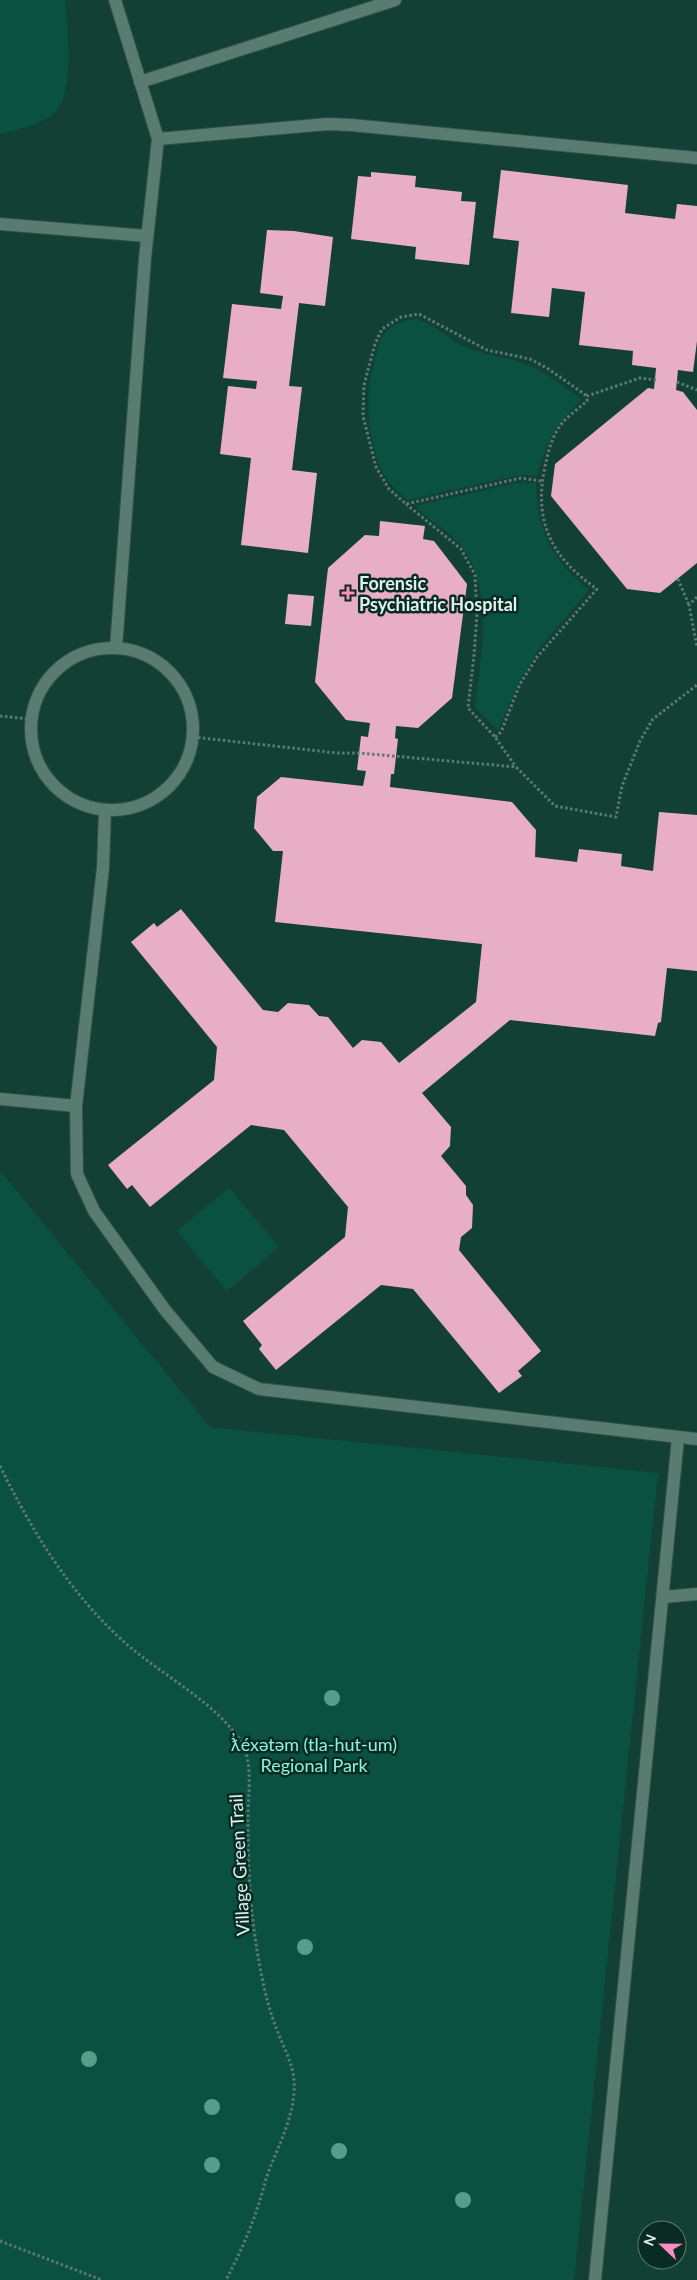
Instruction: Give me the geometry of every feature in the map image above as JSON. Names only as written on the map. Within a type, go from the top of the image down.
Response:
[{"type":"lane","points":[[115,0],[158,140],[147,236],[116,648]]},
{"type":"lane","points":[[140,82],[395,0]]},
{"type":"lane","points":[[158,140],[328,124],[697,158]]},
{"type":"lane","points":[[0,224],[147,236]]},
{"type":"lane","points":[[106,647],[116,648],[127,648],[154,659],[175,677],[189,702],[193,738],[185,765],[169,788],[146,803],[119,810],[105,810],[70,800],[41,770],[35,758],[30,729],[33,708],[45,682],[55,670],[78,654],[106,647]]},
{"type":"lane","points":[[105,810],[103,868],[76,1106],[77,1174],[94,1211],[165,1310],[214,1367],[259,1389],[697,1439]]},
{"type":"lane","points":[[0,1099],[76,1106]]},
{"type":"lane","points":[[595,2280],[678,1438]]},
{"type":"lane","points":[[663,1597],[697,1594]]},
{"type":"path","points":[[587,396],[547,368],[530,359],[487,350],[419,314],[401,317],[382,330],[375,344],[364,385],[363,416],[376,467],[389,489],[461,549],[475,575],[477,614],[468,708],[495,737],[516,767],[555,806],[616,817],[622,786],[640,741],[653,719],[697,685]]},
{"type":"path","points":[[587,396],[640,378],[656,380]]},
{"type":"path","points":[[677,382],[697,390]]},
{"type":"path","points":[[495,737],[501,732],[520,684],[537,657],[597,589],[577,575],[553,547],[540,507],[542,481],[549,448],[563,422],[587,401],[587,396]]},
{"type":"path","points":[[406,504],[520,478],[542,481]]},
{"type":"path","points":[[678,579],[689,604],[697,647]]},
{"type":"path","points":[[689,604],[697,597]]},
{"type":"path","points":[[0,716],[31,719]]},
{"type":"path","points":[[193,738],[337,754],[359,753],[516,767]]},
{"type":"path","name":"Village Green Trail","points":[[0,1466],[19,1504],[48,1552],[82,1599],[124,1642],[179,1683],[224,1722],[245,1748],[249,1785],[248,1823],[253,1920],[266,1991],[276,2030],[292,2067],[294,2091],[290,2118],[266,2179],[259,2204],[226,2280]]},
{"type":"path","points":[[0,2240],[102,2280]]},
{"type":"shaded area","name":"Forensic Psychiatric Hospital","points":[[0,0],[697,0],[697,2280],[573,2280],[200,1435],[0,1187]]},
{"type":"green space","points":[[0,0],[65,0],[68,62],[64,94],[59,107],[51,116],[33,125],[0,134]]},
{"type":"green space","points":[[418,319],[465,347],[518,361],[533,367],[581,399],[554,431],[541,461],[537,476],[520,475],[407,500],[384,474],[379,464],[369,423],[372,369],[380,341],[384,334],[391,327],[400,323]]},
{"type":"green space","points":[[517,483],[536,483],[539,515],[549,543],[556,556],[566,568],[589,590],[541,646],[520,680],[498,730],[475,708],[483,621],[482,599],[478,578],[470,559],[457,541],[415,506]]},
{"type":"green space","name":"ƛ̓éxətəm (tla-hut-um) Regional Park","points":[[0,1172],[210,1427],[658,1473],[574,2280],[0,2280]]},
{"type":"green space","points":[[229,1188],[279,1247],[227,1291],[177,1231]]},
{"type":"building","points":[[501,170],[628,185],[625,213],[675,219],[677,204],[697,206],[697,341],[693,372],[678,370],[676,390],[683,392],[697,410],[697,563],[660,593],[627,589],[551,496],[555,464],[648,388],[654,389],[656,368],[632,365],[633,351],[579,345],[585,292],[552,288],[549,317],[511,313],[519,241],[493,238]]},
{"type":"building","points":[[371,172],[416,176],[415,187],[462,192],[461,201],[476,202],[469,265],[415,259],[416,247],[351,239],[358,176],[371,177]]},
{"type":"building","points":[[267,230],[294,231],[333,237],[325,306],[299,303],[289,386],[302,387],[292,470],[317,473],[308,553],[241,545],[251,458],[220,454],[228,386],[256,389],[257,381],[223,378],[232,304],[281,309],[283,296],[260,293]]},
{"type":"building","points":[[380,521],[425,526],[423,539],[434,541],[467,584],[452,698],[418,728],[396,726],[395,738],[398,739],[394,774],[391,774],[390,787],[512,802],[536,830],[535,857],[577,862],[579,849],[622,854],[621,866],[653,871],[659,812],[697,815],[697,971],[667,968],[661,1022],[658,1023],[655,1036],[510,1020],[422,1093],[451,1127],[450,1146],[441,1156],[466,1186],[466,1195],[473,1205],[472,1228],[461,1237],[459,1250],[541,1351],[518,1371],[522,1376],[499,1393],[413,1289],[381,1285],[276,1370],[259,1349],[262,1345],[243,1321],[345,1237],[348,1207],[284,1130],[251,1125],[150,1207],[132,1185],[127,1189],[108,1165],[214,1080],[217,1047],[131,942],[154,923],[157,927],[181,909],[263,1010],[278,1012],[288,1003],[309,1005],[319,1016],[328,1017],[353,1048],[362,1040],[381,1042],[399,1063],[476,1002],[482,944],[275,922],[283,851],[273,851],[254,828],[257,797],[281,777],[363,786],[366,771],[357,770],[361,736],[368,737],[370,723],[346,720],[315,682],[328,568],[365,535],[379,536]]},
{"type":"building","points":[[288,594],[314,596],[311,626],[285,624]]},
{"type":"place","name":"Forensic Psychiatric Hospital","points":[[348,593]]}]
